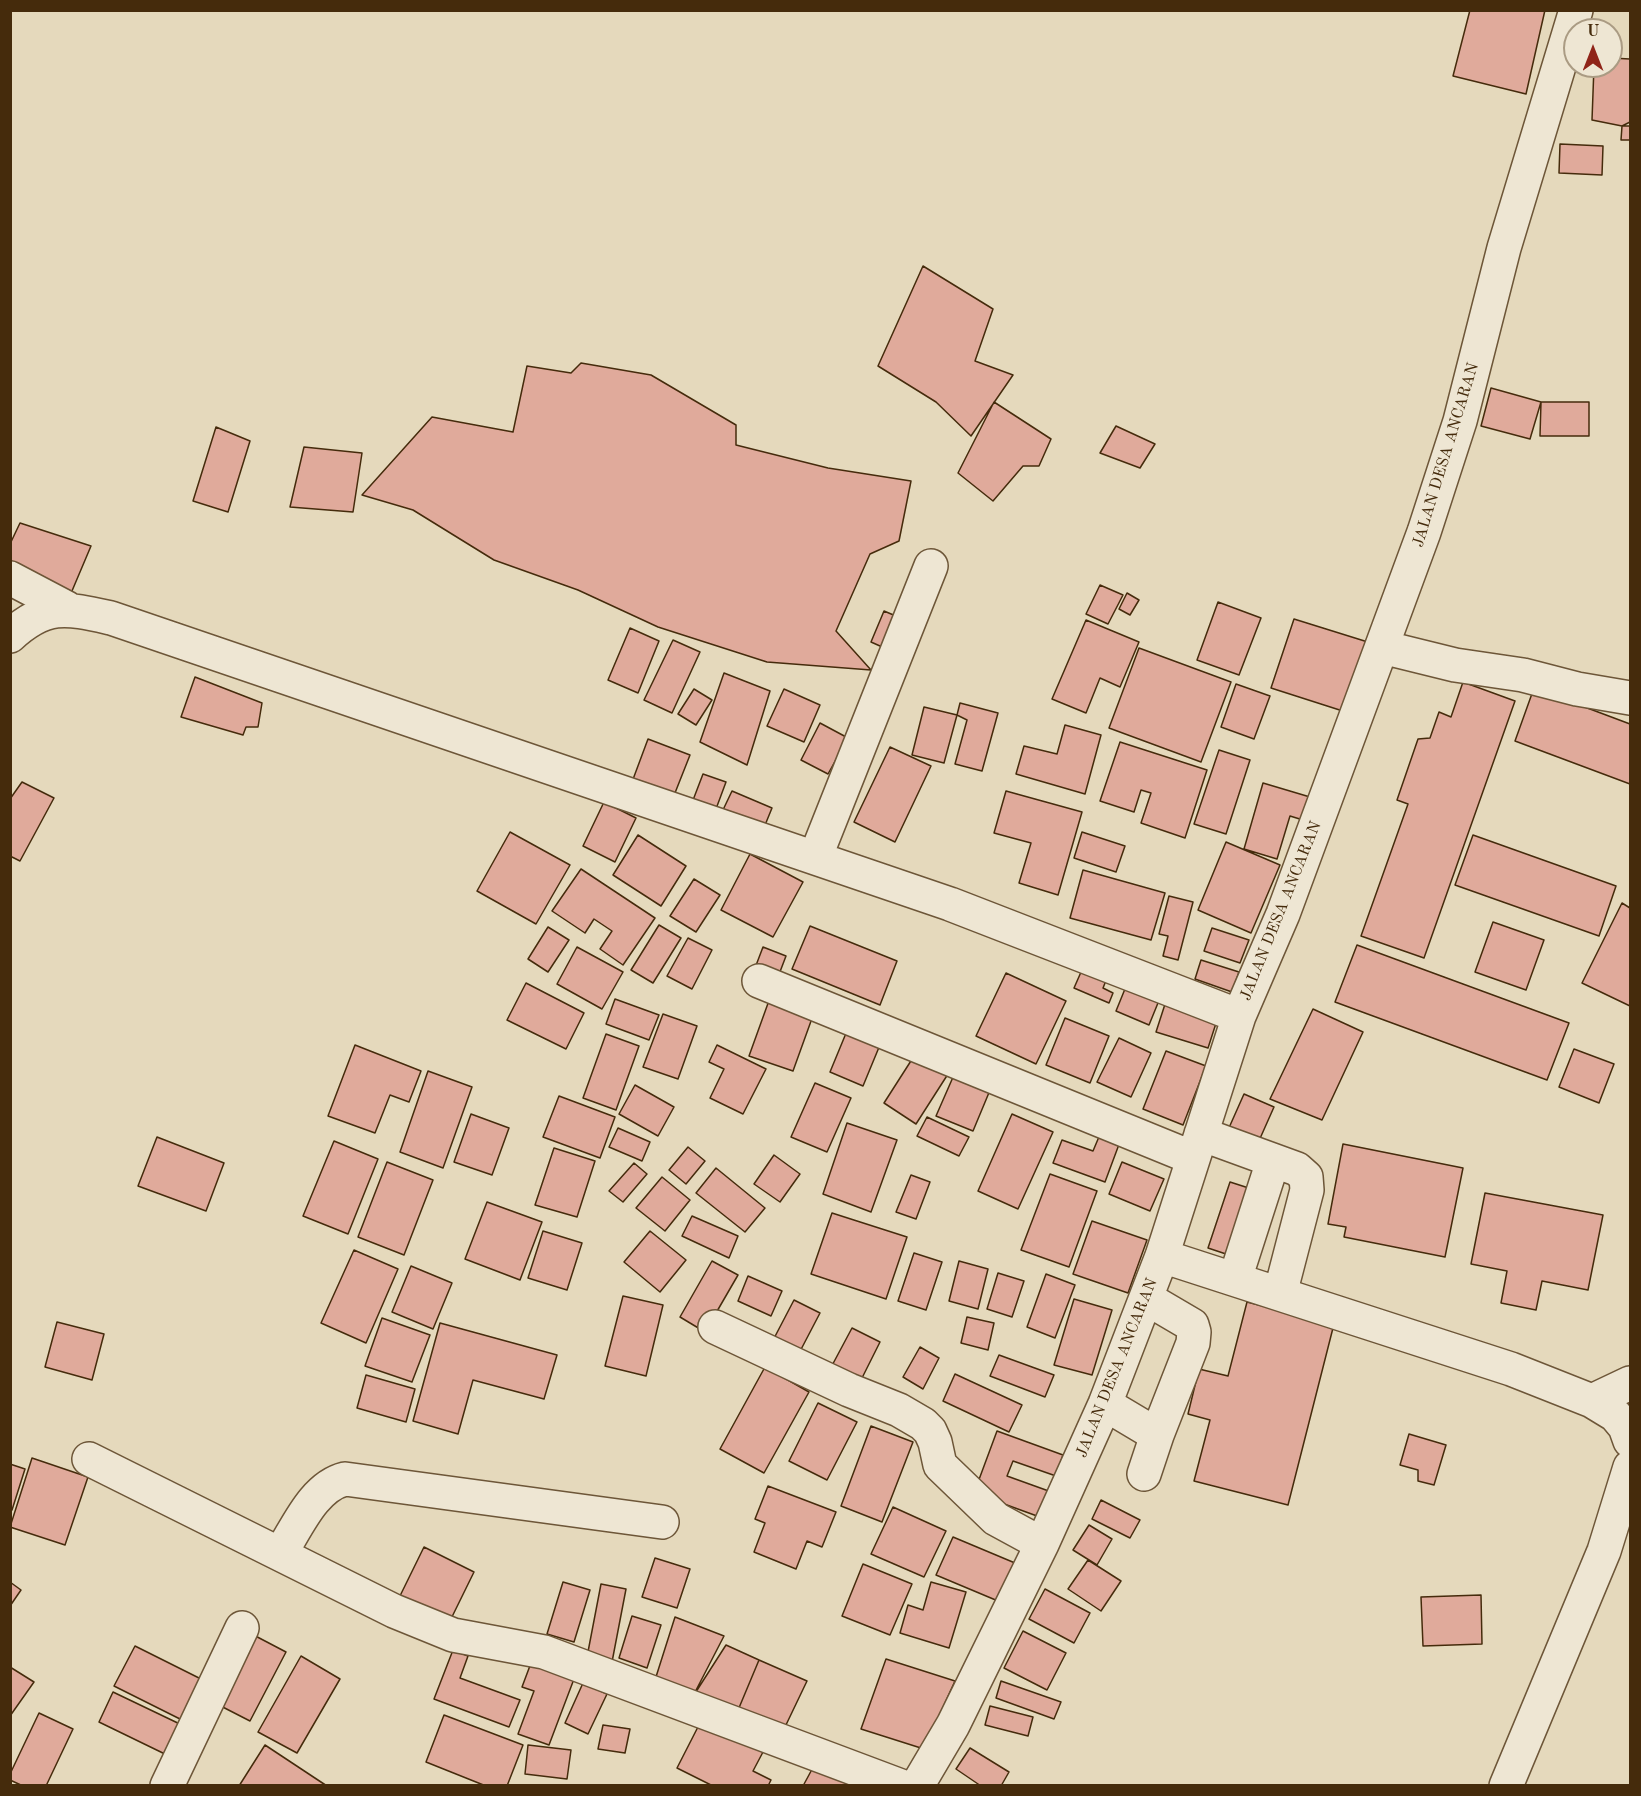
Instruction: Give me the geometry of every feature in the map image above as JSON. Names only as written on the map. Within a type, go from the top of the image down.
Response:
[{"type":"street","name":"JALAN DESA ANCARAN","points":[[917,1785],[952,1725],[1042,1544],[1105,1404],[1162,1256],[1239,1016],[1283,914],[1424,532],[1460,421],[1504,248],[1576,10]]},
{"type":"street","points":[[815,858],[931,566]]},
{"type":"street","points":[[10,578],[67,608],[122,622],[950,904],[1239,1016]]},
{"type":"street","points":[[10,636],[30,618],[67,608]]},
{"type":"street","points":[[1382,647],[1455,665],[1523,675],[1577,689],[1630,698]]},
{"type":"street","points":[[759,981],[1197,1146],[1273,1161],[1297,1169],[1306,1177],[1306,1190],[1280,1294]]},
{"type":"street","points":[[1235,1280],[1273,1161]]},
{"type":"street","points":[[1162,1256],[1511,1369],[1592,1401],[1615,1415],[1625,1427],[1630,1441]]},
{"type":"street","points":[[1144,1474],[1193,1343],[1194,1332],[1192,1325],[1146,1298]]},
{"type":"street","points":[[715,1327],[849,1390],[899,1410],[923,1424],[930,1431],[935,1442],[940,1465],[996,1519],[1042,1544]]},
{"type":"street","points":[[1592,1401],[1630,1383]]},
{"type":"street","points":[[1105,1404],[1157,1435]]},
{"type":"street","points":[[89,1460],[394,1611],[453,1635],[538,1650],[902,1785]]},
{"type":"street","points":[[1506,1785],[1604,1551],[1630,1467]]},
{"type":"street","points":[[279,1554],[321,1491],[331,1482],[345,1479],[662,1522]]},
{"type":"street","points":[[167,1785],[242,1628]]},
{"type":"building","points":[[1470,10],[1545,10],[1526,94],[1453,76]]},
{"type":"building","points":[[1623,59],[1630,59],[1630,122],[1622,126],[1592,120],[1594,78],[1623,78]]},
{"type":"building","points":[[1622,126],[1630,126],[1630,140],[1621,140]]},
{"type":"building","points":[[1560,144],[1603,146],[1602,175],[1559,173]]},
{"type":"building","points":[[923,266],[993,309],[975,361],[1013,375],[971,436],[936,402],[878,366]]},
{"type":"building","points":[[581,363],[651,375],[736,425],[736,445],[828,468],[911,481],[899,541],[870,554],[836,631],[871,670],[767,662],[658,627],[578,590],[494,560],[413,510],[362,495],[432,417],[513,432],[527,366],[571,373]]},
{"type":"building","points":[[1491,388],[1541,402],[1530,439],[1481,426]]},
{"type":"building","points":[[994,402],[1051,439],[1039,466],[1023,466],[993,501],[958,473]]},
{"type":"building","points":[[1541,402],[1589,402],[1589,436],[1540,436]]},
{"type":"building","points":[[1116,426],[1155,444],[1140,468],[1100,453]]},
{"type":"building","points":[[216,427],[250,441],[228,512],[193,501]]},
{"type":"building","points":[[304,447],[362,453],[353,512],[290,507]]},
{"type":"building","points":[[20,523],[91,546],[69,598],[10,567],[10,544]]},
{"type":"building","points":[[1100,585],[1123,595],[1108,624],[1086,614]]},
{"type":"building","points":[[1127,593],[1139,600],[1130,615],[1119,609]]},
{"type":"building","points":[[1218,602],[1261,618],[1239,675],[1197,660]]},
{"type":"building","points":[[884,611],[903,619],[889,650],[871,642]]},
{"type":"building","points":[[1294,619],[1371,643],[1349,713],[1271,688]]},
{"type":"building","points":[[1086,620],[1139,642],[1120,687],[1100,678],[1086,713],[1052,699]]},
{"type":"building","points":[[630,628],[659,641],[638,693],[608,680]]},
{"type":"building","points":[[673,640],[700,652],[672,713],[644,700]]},
{"type":"building","points":[[1139,648],[1231,682],[1201,762],[1109,728]]},
{"type":"building","points":[[724,673],[770,691],[747,765],[700,742]]},
{"type":"building","points":[[195,677],[262,703],[258,727],[246,727],[243,735],[181,717]]},
{"type":"building","points":[[1463,682],[1515,701],[1424,958],[1361,936],[1408,804],[1397,800],[1418,739],[1430,738],[1439,712],[1451,717]]},
{"type":"building","points":[[1236,684],[1270,696],[1254,739],[1221,727]]},
{"type":"building","points":[[1534,688],[1630,724],[1630,784],[1515,741]]},
{"type":"building","points":[[694,689],[712,700],[696,725],[678,714]]},
{"type":"building","points":[[784,689],[820,705],[804,742],[767,726]]},
{"type":"building","points":[[960,703],[998,713],[982,771],[955,764],[967,720],[957,715]]},
{"type":"building","points":[[924,707],[957,715],[944,763],[912,755]]},
{"type":"building","points":[[820,723],[848,738],[828,774],[801,760]]},
{"type":"building","points":[[1065,725],[1101,735],[1085,794],[1016,774],[1024,746],[1057,754]]},
{"type":"building","points":[[648,739],[690,755],[673,798],[632,782]]},
{"type":"building","points":[[1120,742],[1207,770],[1185,838],[1141,823],[1151,793],[1141,790],[1134,812],[1100,801]]},
{"type":"building","points":[[890,747],[931,766],[895,842],[854,822]]},
{"type":"building","points":[[1219,750],[1250,760],[1226,834],[1194,824]]},
{"type":"building","points":[[703,774],[726,782],[713,817],[690,808]]},
{"type":"building","points":[[22,782],[54,798],[20,861],[10,856],[10,799]]},
{"type":"building","points":[[1263,783],[1310,797],[1303,820],[1290,816],[1277,859],[1244,849]]},
{"type":"building","points":[[732,791],[772,808],[763,830],[722,812]]},
{"type":"building","points":[[1006,791],[1082,812],[1058,895],[1019,883],[1031,843],[994,833]]},
{"type":"building","points":[[604,802],[636,818],[615,862],[583,846]]},
{"type":"building","points":[[510,832],[570,865],[536,924],[477,891]]},
{"type":"building","points":[[1082,832],[1125,846],[1116,872],[1074,858]]},
{"type":"building","points":[[638,835],[686,866],[661,906],[613,875]]},
{"type":"building","points":[[1473,835],[1616,886],[1599,936],[1455,885]]},
{"type":"building","points":[[1226,842],[1280,865],[1251,933],[1198,910]]},
{"type":"building","points":[[750,854],[803,882],[773,937],[721,910]]},
{"type":"building","points":[[581,869],[655,918],[623,965],[600,949],[612,931],[594,919],[585,933],[552,911]]},
{"type":"building","points":[[1083,870],[1165,893],[1151,940],[1070,918]]},
{"type":"building","points":[[694,879],[720,895],[696,932],[670,916]]},
{"type":"building","points":[[1169,896],[1193,902],[1178,960],[1163,956],[1168,936],[1159,934]]},
{"type":"building","points":[[1622,903],[1630,908],[1630,1006],[1582,983]]},
{"type":"building","points":[[1493,922],[1544,940],[1526,990],[1475,972]]},
{"type":"building","points":[[659,925],[681,938],[653,983],[631,970]]},
{"type":"building","points":[[810,926],[897,961],[880,1005],[792,969]]},
{"type":"building","points":[[548,927],[569,940],[548,972],[528,959]]},
{"type":"building","points":[[1212,928],[1249,940],[1240,963],[1204,951]]},
{"type":"building","points":[[688,938],[712,950],[692,989],[667,976]]},
{"type":"building","points":[[1357,945],[1569,1023],[1547,1080],[1335,1002]]},
{"type":"building","points":[[577,947],[623,972],[602,1009],[557,984]]},
{"type":"building","points":[[763,947],[786,956],[778,977],[755,968]]},
{"type":"building","points":[[1201,960],[1239,972],[1232,992],[1195,979]]},
{"type":"building","points":[[1085,963],[1109,973],[1103,988],[1113,993],[1109,1003],[1074,988]]},
{"type":"building","points":[[1006,973],[1066,1001],[1036,1064],[976,1036]]},
{"type":"building","points":[[526,983],[584,1013],[566,1049],[507,1020]]},
{"type":"building","points":[[1127,984],[1160,998],[1149,1025],[1116,1011]]},
{"type":"building","points":[[771,995],[815,1010],[793,1071],[749,1056]]},
{"type":"building","points":[[1167,998],[1219,1014],[1208,1048],[1156,1032]]},
{"type":"building","points":[[615,999],[659,1015],[649,1040],[606,1024]]},
{"type":"building","points":[[1313,1009],[1363,1032],[1322,1120],[1270,1099]]},
{"type":"building","points":[[663,1014],[697,1026],[678,1079],[643,1067]]},
{"type":"building","points":[[1065,1018],[1109,1036],[1090,1083],[1046,1065]]},
{"type":"building","points":[[849,1026],[882,1040],[863,1086],[830,1072]]},
{"type":"building","points":[[606,1034],[639,1046],[616,1110],[583,1098]]},
{"type":"building","points":[[1119,1038],[1151,1053],[1131,1097],[1097,1082]]},
{"type":"building","points":[[355,1045],[421,1071],[409,1102],[390,1095],[375,1133],[328,1116]]},
{"type":"building","points":[[717,1045],[766,1069],[743,1114],[710,1098],[724,1069],[709,1062]]},
{"type":"building","points":[[1574,1049],[1614,1064],[1599,1103],[1559,1087]]},
{"type":"building","points":[[1166,1051],[1206,1066],[1183,1125],[1143,1109]]},
{"type":"building","points":[[916,1053],[948,1074],[916,1124],[884,1103]]},
{"type":"building","points":[[957,1068],[993,1083],[973,1131],[936,1116]]},
{"type":"building","points":[[428,1071],[472,1087],[443,1168],[400,1152]]},
{"type":"building","points":[[815,1083],[851,1098],[827,1152],[791,1137]]},
{"type":"building","points":[[635,1085],[674,1107],[658,1136],[619,1114]]},
{"type":"building","points":[[1244,1094],[1274,1107],[1258,1143],[1228,1130]]},
{"type":"building","points":[[559,1096],[615,1117],[600,1158],[543,1137]]},
{"type":"building","points":[[471,1114],[509,1128],[492,1175],[454,1162]]},
{"type":"building","points":[[1012,1114],[1053,1132],[1018,1209],[978,1191]]},
{"type":"building","points":[[927,1117],[969,1137],[959,1156],[917,1136]]},
{"type":"building","points":[[847,1123],[897,1140],[871,1212],[823,1194]]},
{"type":"building","points":[[618,1128],[650,1142],[642,1161],[609,1147]]},
{"type":"building","points":[[1101,1132],[1121,1139],[1105,1182],[1053,1163],[1062,1140],[1093,1151]]},
{"type":"building","points":[[157,1137],[224,1163],[206,1211],[138,1186]]},
{"type":"building","points":[[334,1141],[378,1159],[348,1234],[303,1216]]},
{"type":"building","points":[[1343,1144],[1463,1168],[1445,1257],[1344,1237],[1346,1227],[1328,1224]]},
{"type":"building","points":[[688,1147],[705,1161],[686,1184],[669,1170]]},
{"type":"building","points":[[554,1148],[595,1161],[577,1217],[535,1205]]},
{"type":"building","points":[[774,1155],[800,1174],[780,1202],[754,1184]]},
{"type":"building","points":[[387,1162],[433,1180],[404,1255],[358,1237]]},
{"type":"building","points":[[1122,1162],[1164,1179],[1150,1211],[1109,1194]]},
{"type":"building","points":[[634,1163],[647,1174],[623,1202],[609,1191]]},
{"type":"building","points":[[716,1168],[765,1208],[745,1232],[696,1193]]},
{"type":"building","points":[[1050,1174],[1097,1191],[1069,1267],[1021,1250]]},
{"type":"building","points":[[911,1175],[930,1182],[916,1219],[896,1212]]},
{"type":"building","points":[[662,1177],[690,1200],[665,1231],[636,1208]]},
{"type":"building","points":[[1230,1182],[1258,1191],[1235,1257],[1208,1248]]},
{"type":"building","points":[[1485,1193],[1603,1215],[1588,1290],[1542,1281],[1536,1310],[1501,1303],[1507,1271],[1471,1264]]},
{"type":"building","points":[[487,1202],[542,1222],[520,1280],[465,1259]]},
{"type":"building","points":[[832,1213],[907,1237],[886,1299],[811,1274]]},
{"type":"building","points":[[692,1216],[738,1236],[729,1258],[682,1236]]},
{"type":"building","points":[[1092,1221],[1147,1240],[1128,1293],[1073,1274]]},
{"type":"building","points":[[543,1231],[582,1243],[567,1290],[528,1278]]},
{"type":"building","points":[[650,1231],[686,1260],[660,1292],[624,1262]]},
{"type":"building","points":[[354,1250],[398,1269],[366,1343],[321,1323]]},
{"type":"building","points":[[914,1253],[942,1262],[926,1310],[898,1301]]},
{"type":"building","points":[[712,1261],[738,1275],[705,1332],[680,1317]]},
{"type":"building","points":[[959,1261],[988,1269],[978,1309],[949,1301]]},
{"type":"building","points":[[411,1266],[452,1283],[433,1329],[392,1312]]},
{"type":"building","points":[[998,1273],[1024,1281],[1012,1317],[987,1309]]},
{"type":"building","points":[[1046,1274],[1075,1285],[1055,1338],[1027,1327]]},
{"type":"building","points":[[748,1276],[782,1291],[771,1316],[738,1301]]},
{"type":"building","points":[[623,1296],[663,1305],[646,1376],[605,1366]]},
{"type":"building","points":[[1074,1299],[1112,1310],[1092,1375],[1054,1365]]},
{"type":"building","points":[[794,1300],[820,1313],[796,1359],[770,1346]]},
{"type":"building","points":[[1247,1302],[1334,1324],[1288,1505],[1194,1481],[1210,1420],[1188,1414],[1199,1369],[1228,1376]]},
{"type":"building","points":[[967,1317],[994,1323],[988,1350],[961,1343]]},
{"type":"building","points":[[382,1318],[430,1335],[412,1382],[365,1366]]},
{"type":"building","points":[[57,1322],[104,1334],[92,1380],[45,1367]]},
{"type":"building","points":[[440,1323],[557,1355],[544,1399],[473,1380],[458,1434],[413,1421]]},
{"type":"building","points":[[852,1328],[880,1342],[857,1388],[828,1373]]},
{"type":"building","points":[[920,1347],[939,1358],[923,1389],[903,1377]]},
{"type":"building","points":[[999,1355],[1054,1375],[1045,1397],[990,1376]]},
{"type":"building","points":[[765,1367],[809,1392],[764,1473],[720,1449]]},
{"type":"building","points":[[955,1374],[1022,1405],[1009,1432],[943,1401]]},
{"type":"building","points":[[366,1375],[415,1389],[406,1422],[357,1408]]},
{"type":"building","points":[[818,1403],[857,1422],[827,1480],[789,1461]]},
{"type":"building","points":[[871,1426],[913,1442],[882,1522],[841,1506]]},
{"type":"building","points":[[997,1431],[1063,1455],[1056,1476],[1013,1461],[1007,1476],[1057,1494],[1048,1520],[974,1493]]},
{"type":"building","points":[[1409,1434],[1446,1445],[1434,1485],[1418,1481],[1418,1470],[1400,1465]]},
{"type":"building","points":[[32,1458],[88,1477],[65,1545],[10,1527]]},
{"type":"building","points":[[10,1464],[25,1469],[12,1510],[10,1510]]},
{"type":"building","points":[[768,1486],[836,1512],[822,1547],[807,1541],[796,1569],[754,1552],[765,1523],[755,1519]]},
{"type":"building","points":[[1101,1500],[1140,1520],[1130,1538],[1092,1519]]},
{"type":"building","points":[[893,1507],[946,1531],[924,1577],[871,1554]]},
{"type":"building","points":[[1089,1525],[1112,1539],[1097,1565],[1073,1550]]},
{"type":"building","points":[[953,1537],[1015,1563],[998,1601],[936,1575]]},
{"type":"building","points":[[424,1547],[474,1572],[447,1627],[397,1602]]},
{"type":"building","points":[[655,1558],[690,1569],[677,1608],[642,1597]]},
{"type":"building","points":[[1088,1560],[1121,1581],[1101,1611],[1068,1589]]},
{"type":"building","points":[[863,1564],[912,1584],[890,1635],[842,1616]]},
{"type":"building","points":[[10,1582],[21,1590],[10,1606]]},
{"type":"building","points":[[563,1582],[590,1590],[574,1642],[547,1634]]},
{"type":"building","points":[[931,1582],[966,1592],[949,1648],[900,1633],[908,1605],[923,1610]]},
{"type":"building","points":[[601,1584],[626,1589],[612,1662],[587,1657]]},
{"type":"building","points":[[1045,1589],[1090,1613],[1074,1643],[1029,1619]]},
{"type":"building","points":[[1481,1595],[1482,1644],[1423,1646],[1421,1597]]},
{"type":"building","points":[[632,1616],[661,1625],[647,1668],[619,1658]]},
{"type":"building","points":[[675,1617],[724,1636],[692,1698],[655,1680]]},
{"type":"building","points":[[244,1630],[286,1652],[250,1721],[209,1700]]},
{"type":"building","points":[[1023,1631],[1066,1653],[1047,1690],[1004,1668]]},
{"type":"building","points":[[726,1645],[759,1660],[736,1715],[692,1698]]},
{"type":"building","points":[[135,1646],[203,1680],[182,1720],[114,1686]]},
{"type":"building","points":[[453,1650],[468,1656],[460,1678],[520,1700],[509,1727],[434,1699]]},
{"type":"building","points":[[301,1656],[340,1679],[297,1753],[258,1732]]},
{"type":"building","points":[[886,1659],[955,1681],[924,1749],[861,1729]]},
{"type":"building","points":[[759,1660],[807,1681],[785,1727],[736,1715]]},
{"type":"building","points":[[531,1663],[574,1679],[549,1745],[518,1734],[534,1691],[522,1687]]},
{"type":"building","points":[[10,1667],[34,1682],[10,1716]]},
{"type":"building","points":[[1001,1681],[1061,1702],[1054,1719],[996,1698]]},
{"type":"building","points":[[583,1683],[607,1694],[588,1734],[565,1723]]},
{"type":"building","points":[[113,1692],[184,1726],[169,1756],[99,1722]]},
{"type":"building","points":[[990,1706],[1033,1717],[1028,1736],[985,1725]]},
{"type":"building","points":[[39,1713],[73,1729],[46,1786],[23,1786],[10,1780],[10,1774]]},
{"type":"building","points":[[444,1715],[523,1745],[507,1786],[486,1786],[426,1762]]},
{"type":"building","points":[[701,1721],[763,1752],[753,1771],[771,1780],[768,1786],[713,1786],[677,1768]]},
{"type":"building","points":[[603,1725],[630,1729],[625,1753],[598,1749]]},
{"type":"building","points":[[265,1745],[327,1786],[239,1786]]},
{"type":"building","points":[[528,1745],[571,1750],[567,1779],[525,1774]]},
{"type":"building","points":[[970,1748],[1009,1772],[1001,1786],[981,1786],[956,1769]]},
{"type":"building","points":[[817,1760],[883,1786],[803,1786]]}]
